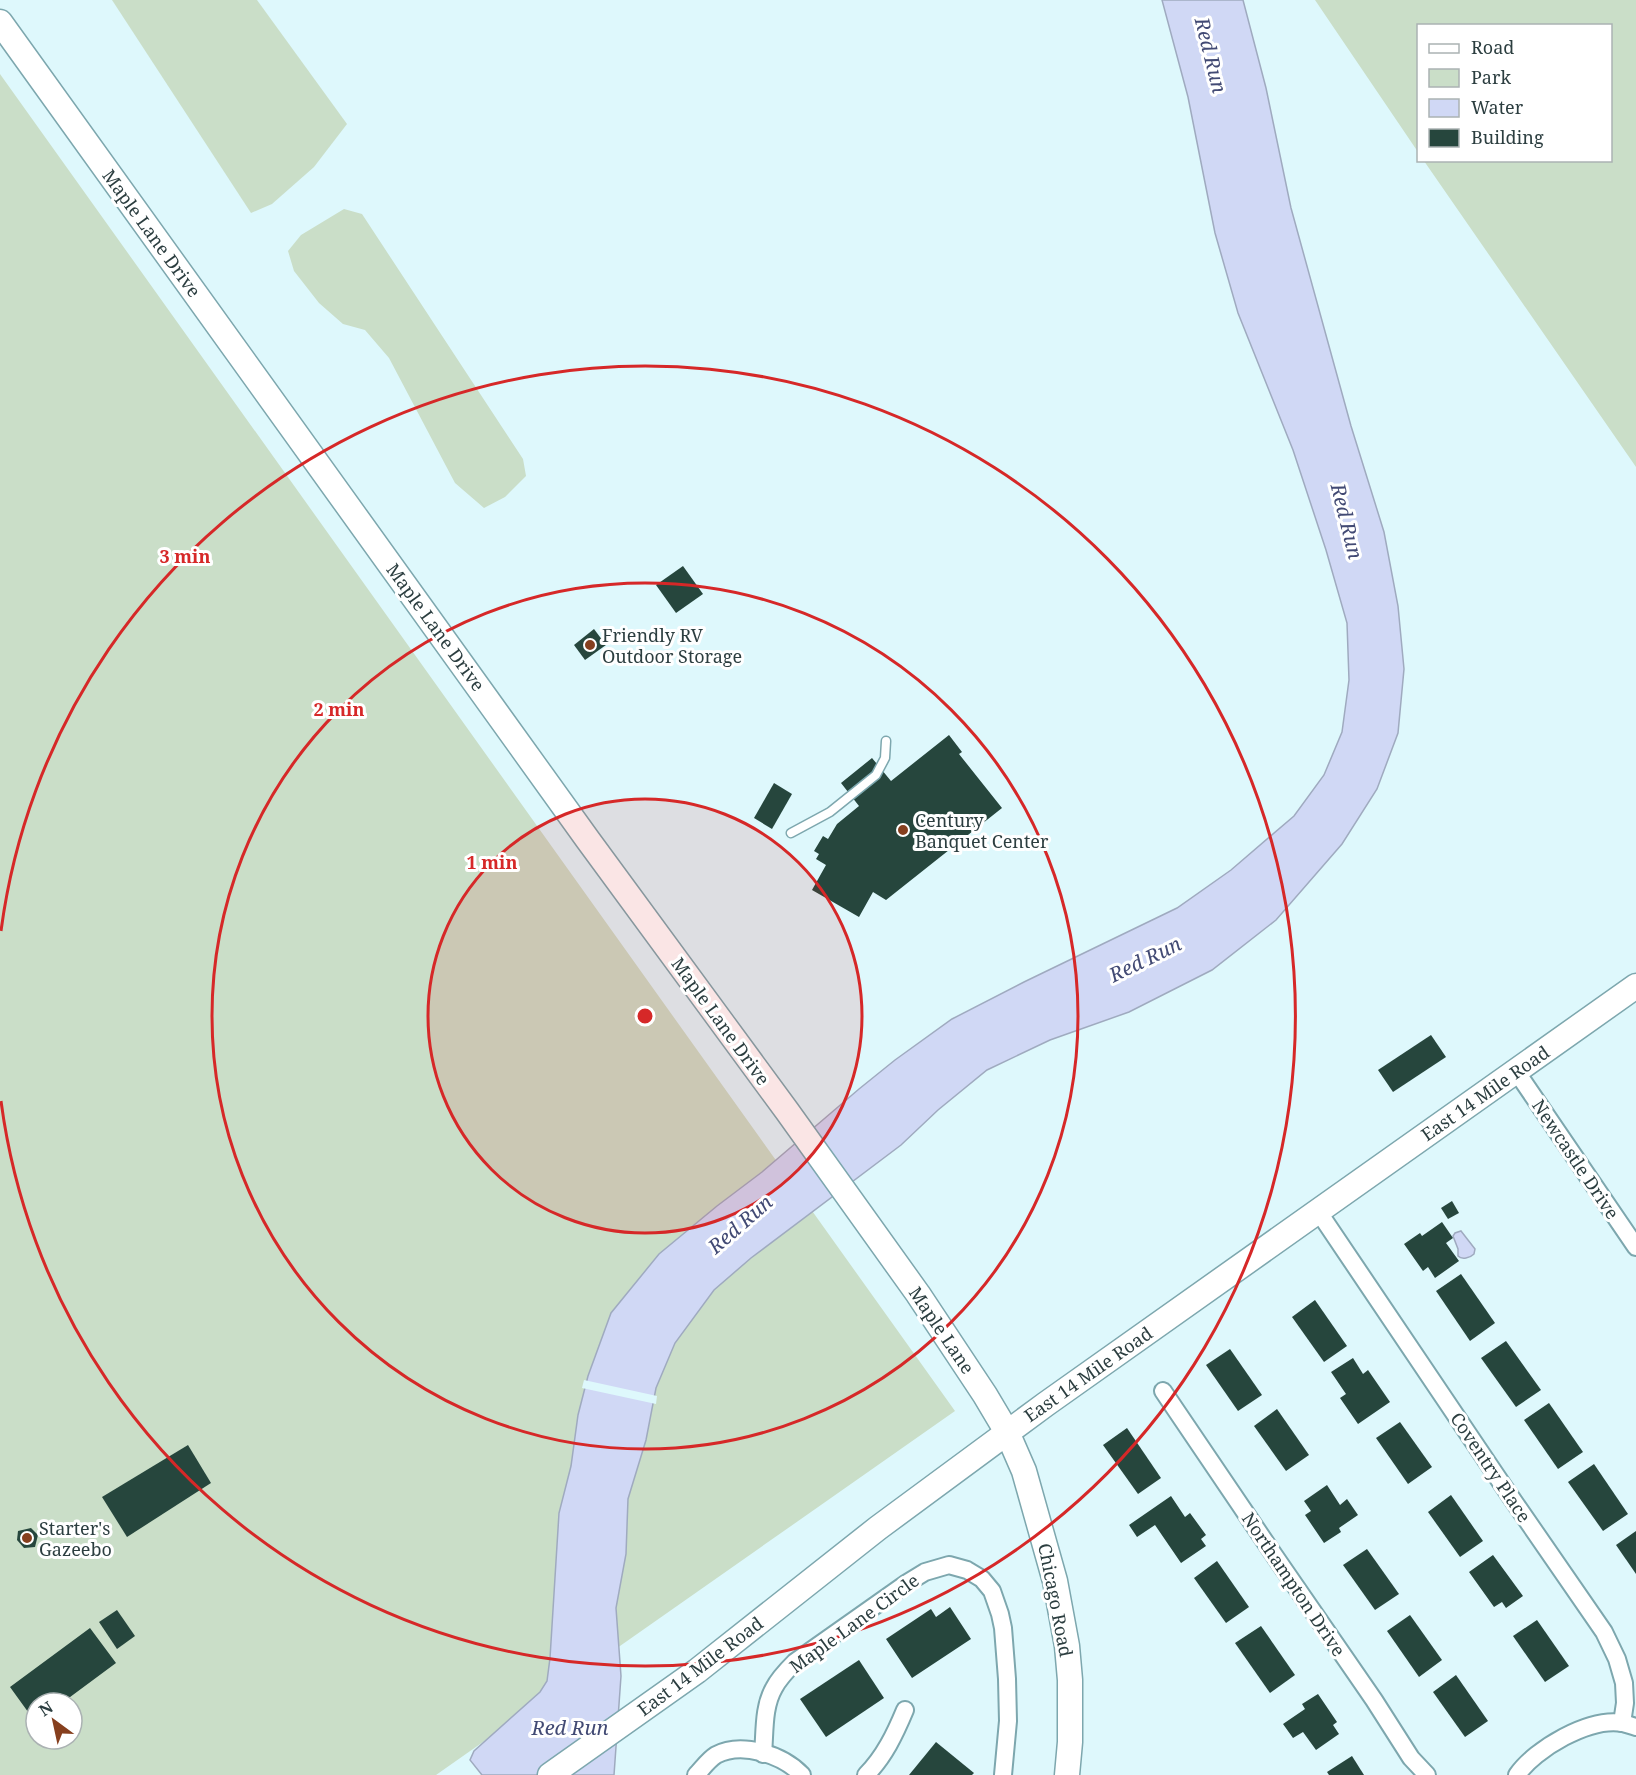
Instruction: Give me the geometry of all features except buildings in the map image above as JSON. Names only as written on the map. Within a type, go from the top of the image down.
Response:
[{"type":"street","name":"Maple Lane Drive","points":[[0,22],[588,840],[873,1231]]},
{"type":"street","name":"East 14 Mile Road","points":[[550,1775],[737,1640],[887,1521],[1007,1432],[1636,986]]},
{"type":"street","name":"Newcastle Drive","points":[[1516,1071],[1636,1247]]},
{"type":"street","name":"Coventry Place","points":[[1318,1211],[1604,1632],[1621,1671],[1629,1725]]},
{"type":"street","name":"Maple Lane","points":[[873,1231],[930,1311],[1007,1432]]},
{"type":"street","name":"Northampton Drive","points":[[1163,1391],[1374,1700],[1411,1758],[1427,1775]]},
{"type":"street","name":"Chicago Road","points":[[1007,1432],[1024,1471],[1051,1563],[1065,1635],[1071,1711],[1067,1775]]},
{"type":"street","name":"Maple Lane Circle","points":[[763,1754],[767,1708],[773,1689],[781,1676],[795,1662],[907,1583],[925,1572],[949,1565],[967,1570],[982,1579],[992,1591],[1000,1614],[1007,1679],[1008,1721],[1004,1775]]},
{"type":"street","points":[[866,1775],[874,1767],[894,1735],[905,1710]]},
{"type":"street","points":[[1517,1775],[1537,1755],[1580,1730],[1599,1724],[1629,1725]]},
{"type":"street","points":[[696,1775],[715,1756],[730,1750],[747,1750],[763,1754],[786,1762],[802,1775]]},
{"type":"lane","points":[[791,834],[830,812],[876,775],[885,758],[886,741]]},
{"type":"green space","points":[[112,0],[257,0],[347,124],[314,167],[272,204],[251,213]]},
{"type":"green space","points":[[1315,0],[1636,0],[1636,467],[1425,162],[1612,162],[1612,24],[1417,24],[1417,151]]},
{"type":"green space","points":[[0,74],[955,1411],[436,1775],[0,1775]]},
{"type":"green space","points":[[344,209],[362,214],[523,459],[526,476],[505,497],[484,508],[455,483],[389,358],[365,330],[343,324],[319,303],[294,271],[288,251],[301,235]]},
{"type":"water","name":"Red Run","points":[[1162,0],[1243,0],[1266,88],[1291,208],[1351,426],[1384,532],[1398,606],[1404,669],[1398,733],[1377,789],[1342,844],[1276,920],[1212,970],[1129,1012],[1050,1040],[987,1070],[938,1110],[901,1145],[751,1258],[714,1290],[675,1343],[656,1388],[646,1440],[628,1499],[626,1554],[616,1608],[621,1676],[614,1775],[482,1775],[470,1760],[474,1751],[540,1692],[547,1681],[559,1513],[571,1466],[578,1415],[588,1376],[611,1313],[659,1254],[762,1172],[895,1060],[952,1019],[1177,908],[1231,870],[1294,816],[1324,775],[1342,732],[1349,680],[1347,623],[1293,450],[1238,313],[1215,233],[1188,97]]},
{"type":"water","points":[[1461,1231],[1475,1249],[1474,1254],[1470,1257],[1458,1256],[1453,1236]]},
{"type":"pier","points":[[584,1380],[657,1396],[656,1404],[582,1388]]},
{"type":"place","name":"Friendly RV Outdoor Storage","points":[[590,645]]},
{"type":"place","name":"Century Banquet Center","points":[[903,830]]},
{"type":"place","name":"Starter's Gazeebo","points":[[27,1538]]}]
